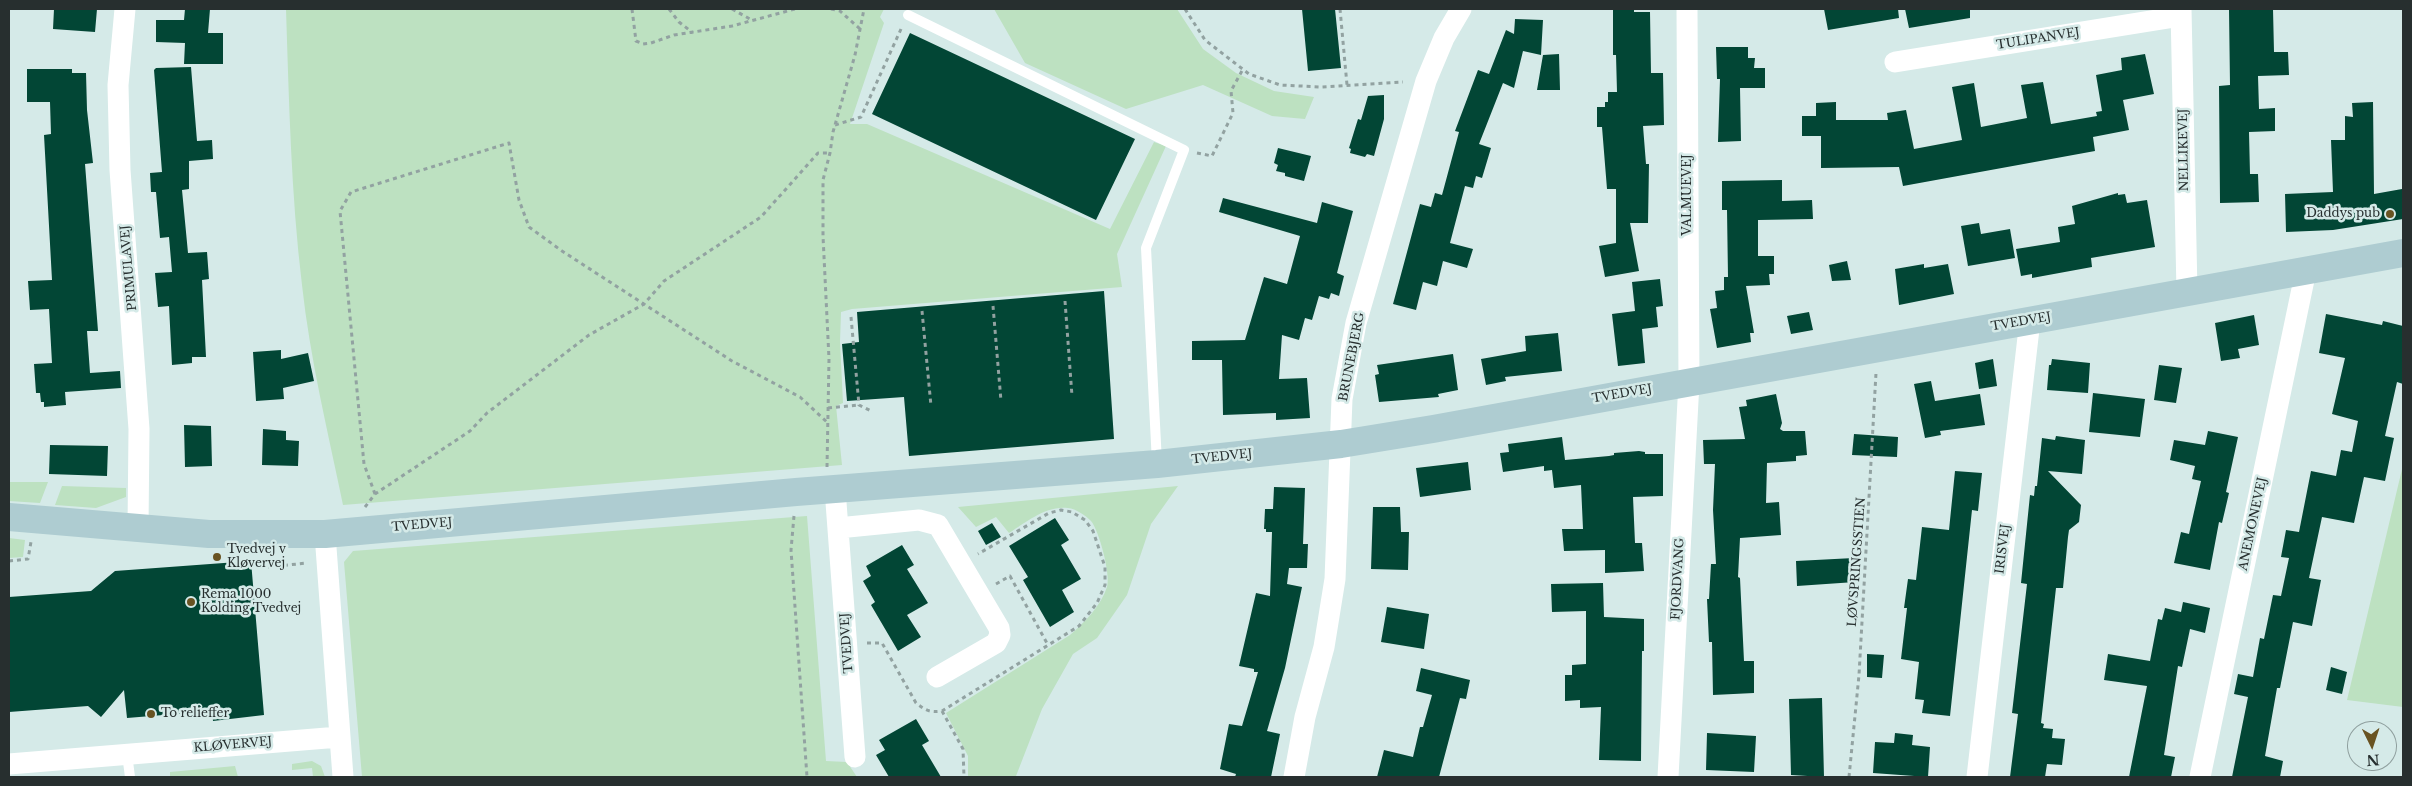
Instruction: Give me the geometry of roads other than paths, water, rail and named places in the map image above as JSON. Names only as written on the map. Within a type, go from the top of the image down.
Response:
[{"type":"street","name":"PRIMULAVEJ","points":[[125,9],[118,85],[120,160],[139,429],[138,528]]},
{"type":"street","name":"BRUNEBJERG","points":[[1294,777],[1305,717],[1324,647],[1335,580],[1342,399],[1356,323],[1426,81],[1444,38],[1461,9]]},
{"type":"street","name":"VALMUEVEJ","points":[[1687,9],[1689,382]]},
{"type":"street","name":"TULIPANVEJ","points":[[1895,62],[2181,12]]},
{"type":"street","name":"NELLIKEVEJ","points":[[2181,12],[2187,292]]},
{"type":"street","name":"TVEDVEJ","points":[[9,517],[209,534],[325,534],[796,492],[1157,464],[1341,444],[2403,253]]},
{"type":"street","name":"ANEMONEVEJ","points":[[2200,777],[2306,270]]},
{"type":"street","name":"IRISVEJ","points":[[1977,777],[2030,320]]},
{"type":"street","name":"FJORDVANG","points":[[1668,777],[1689,382]]},
{"type":"street","name":"TVEDVEJ","points":[[831,490],[838,528],[855,758]]},
{"type":"street","points":[[838,528],[919,520],[938,525],[1000,628],[996,643],[937,677]]},
{"type":"street","points":[[325,534],[343,777]]},
{"type":"street","name":"KLØVERVEJ","points":[[9,764],[339,737]]},
{"type":"lane","points":[[908,15],[1184,150],[1146,248],[1157,464]]},
{"type":"lane","points":[[127,754],[130,777]]},
{"type":"place","name":"Daddys pub","points":[[2390,214]]},
{"type":"place","name":"Tvedvej v Kløvervej","points":[[217,557]]},
{"type":"place","name":"Rema 1000 Kolding Tvedvej","points":[[191,602]]},
{"type":"place","name":"To relieffer","points":[[151,714]]}]
